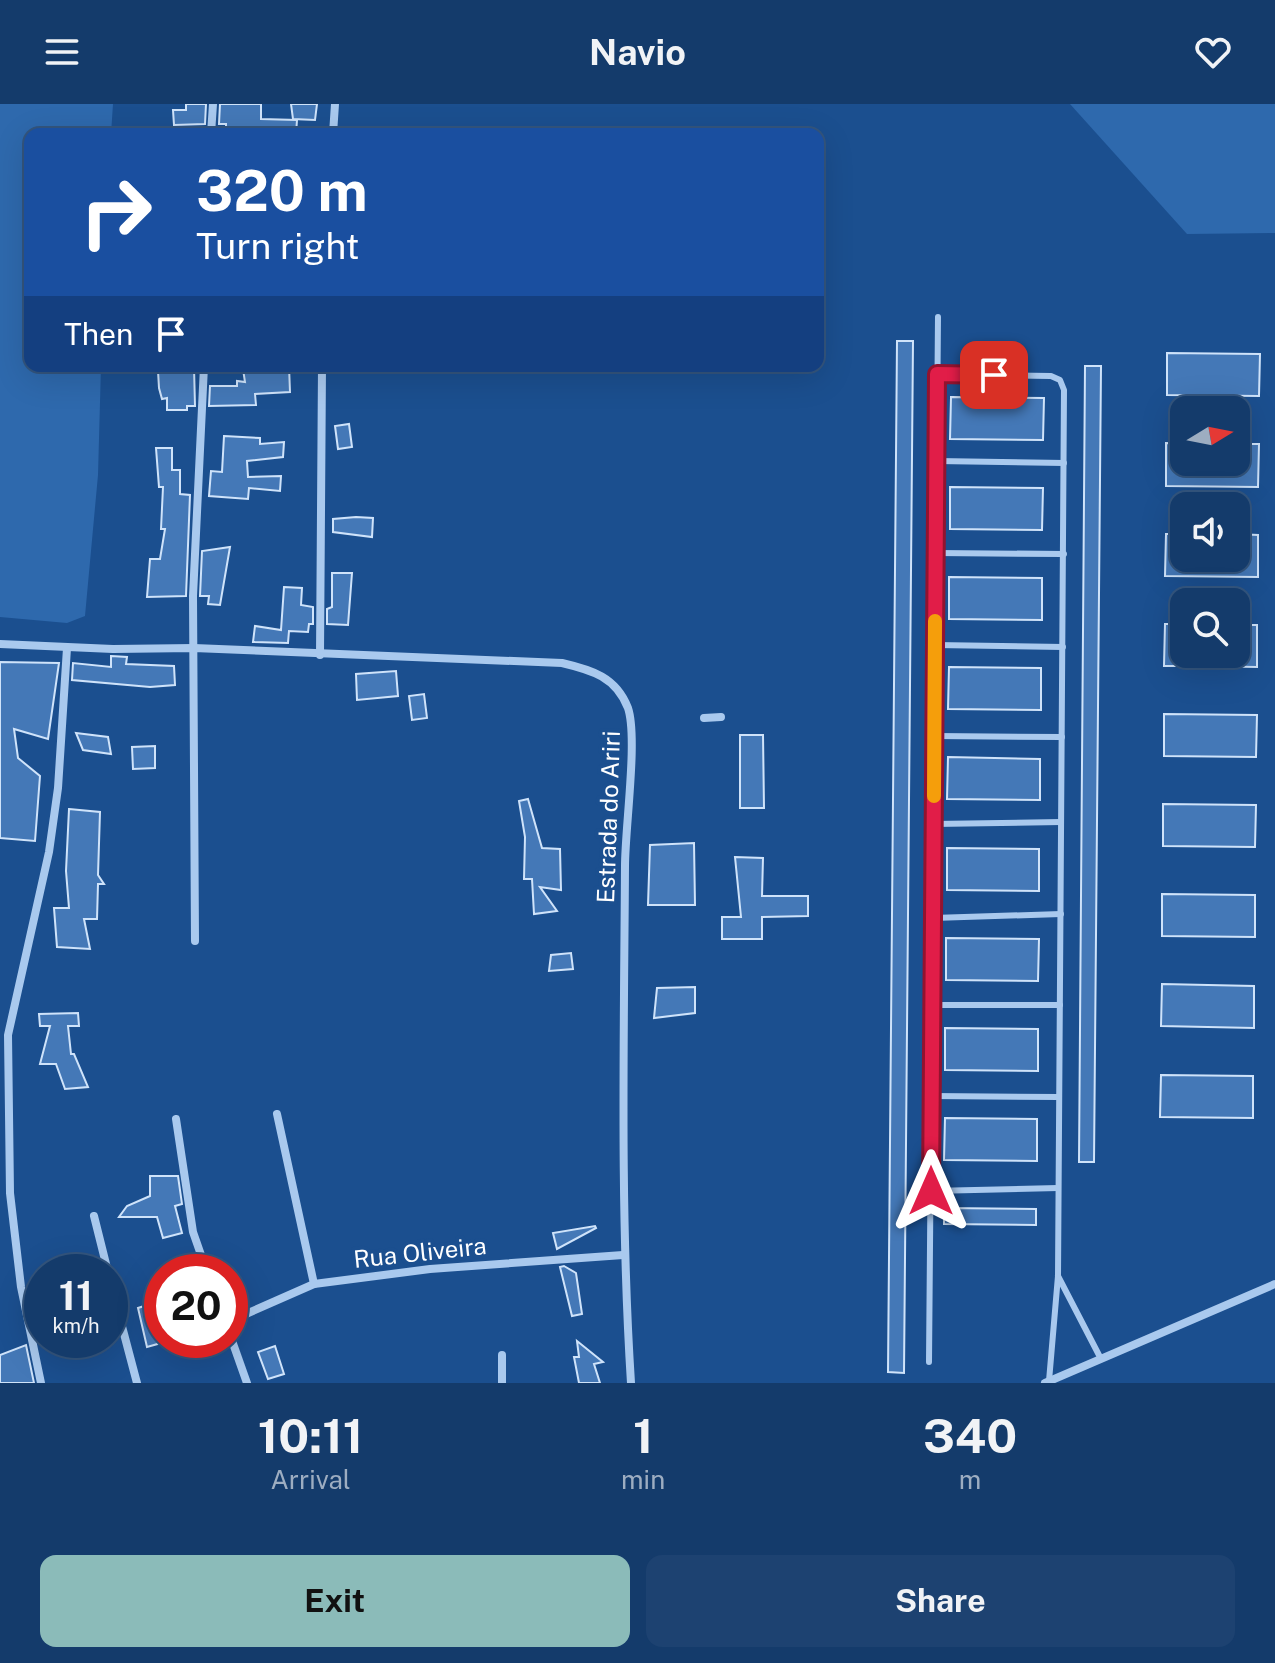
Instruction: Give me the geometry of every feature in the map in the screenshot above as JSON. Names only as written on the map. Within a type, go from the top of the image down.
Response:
[{"type":"street","points":[[211,128],[213,104]]},
{"type":"street","points":[[333,128],[335,104]]},
{"type":"street","points":[[195,941],[194,648],[204,372]]},
{"type":"street","points":[[320,655],[322,372]]},
{"type":"street","name":"Estrada do Ariri","points":[[0,644],[67,648],[194,648],[562,663],[604,676],[624,699],[631,732],[625,827],[623,1255],[631,1383]]},
{"type":"street","points":[[41,1383],[21,1287],[10,1193],[4,1039],[49,852],[58,788],[67,648]]},
{"type":"street","points":[[704,718],[721,717]]},
{"type":"street","points":[[277,1114],[314,1284]]},
{"type":"street","points":[[176,1119],[193,1232],[201,1254]]},
{"type":"street","points":[[94,1216],[104,1254]]},
{"type":"street","name":"Rua Oliveira","points":[[248,1313],[314,1284],[430,1269],[623,1255]]},
{"type":"street","points":[[1047,1382],[1275,1284]]},
{"type":"street","points":[[128,1349],[137,1383]]},
{"type":"street","points":[[502,1355],[502,1383]]},
{"type":"street","points":[[238,1358],[247,1383]]},
{"type":"lane","points":[[929,1362],[938,317]]},
{"type":"lane","points":[[937,374],[1051,376],[1060,380],[1064,390],[1058,1276],[1047,1382]]},
{"type":"lane","points":[[937,461],[1064,463]]},
{"type":"lane","points":[[936,553],[1064,554]]},
{"type":"lane","points":[[935,645],[1063,647]]},
{"type":"lane","points":[[935,736],[1062,737]]},
{"type":"lane","points":[[934,824],[1061,822]]},
{"type":"lane","points":[[933,918],[1061,914]]},
{"type":"lane","points":[[932,1005],[1060,1005]]},
{"type":"lane","points":[[931,1096],[1059,1097]]},
{"type":"lane","points":[[931,1191],[1058,1188]]},
{"type":"lane","points":[[1058,1276],[1101,1359]]},
{"type":"shaded area","points":[[0,104],[113,104],[111,128],[24,128],[24,372],[101,372],[98,475],[85,616],[67,623],[0,617]]},
{"type":"shaded area","points":[[1070,104],[1275,104],[1275,233],[1187,234]]},
{"type":"building","points":[[186,104],[206,104],[205,124],[174,125],[173,110],[186,110]]},
{"type":"building","points":[[220,104],[261,104],[261,119],[297,120],[296,128],[226,128],[226,124],[219,124]]},
{"type":"building","points":[[291,104],[317,104],[315,120],[293,119]]},
{"type":"building","points":[[897,341],[913,341],[904,1373],[888,1372]]},
{"type":"building","points":[[1167,353],[1260,354],[1259,396],[1167,395]]},
{"type":"building","points":[[1085,366],[1101,366],[1094,1162],[1079,1162]]},
{"type":"building","points":[[158,372],[194,372],[195,406],[187,406],[187,410],[167,410],[167,398],[162,399]]},
{"type":"building","points":[[243,372],[289,372],[290,392],[255,394],[256,405],[209,406],[210,386],[237,386],[237,381],[245,382]]},
{"type":"building","points":[[951,397],[1044,398],[1043,440],[950,439]]},
{"type":"building","points":[[349,424],[352,447],[338,449],[335,426]]},
{"type":"building","points":[[224,436],[260,438],[260,444],[284,442],[283,457],[247,461],[248,477],[281,476],[280,491],[249,488],[248,499],[209,496],[211,471],[222,472]]},
{"type":"building","points":[[1166,443],[1170,443],[1170,476],[1250,476],[1250,444],[1259,444],[1258,487],[1166,486]]},
{"type":"building","points":[[156,448],[172,448],[172,470],[180,470],[180,494],[190,495],[186,596],[147,597],[150,559],[160,559],[165,529],[161,529],[163,487],[159,487]]},
{"type":"building","points":[[950,487],[1043,488],[1042,530],[950,529]]},
{"type":"building","points":[[373,518],[372,537],[333,532],[333,519]]},
{"type":"building","points":[[1166,534],[1170,534],[1170,572],[1250,572],[1250,535],[1258,535],[1258,577],[1165,576]]},
{"type":"building","points":[[230,547],[220,605],[208,604],[209,596],[200,596],[202,551]]},
{"type":"building","points":[[332,573],[352,573],[348,625],[327,624],[327,609],[332,607]]},
{"type":"building","points":[[949,577],[1042,578],[1042,620],[949,619]]},
{"type":"building","points":[[284,587],[302,588],[301,605],[313,607],[313,624],[309,624],[308,632],[289,631],[288,643],[253,642],[255,626],[281,630]]},
{"type":"building","points":[[1165,624],[1170,624],[1170,666],[1164,666]]},
{"type":"building","points":[[1250,625],[1257,625],[1257,667],[1250,667]]},
{"type":"building","points":[[111,656],[127,657],[126,664],[174,666],[175,685],[150,687],[72,680],[73,663],[111,667]]},
{"type":"building","points":[[0,662],[59,663],[48,739],[14,729],[18,758],[40,776],[35,841],[0,838]]},
{"type":"building","points":[[949,667],[1041,668],[1041,710],[948,709]]},
{"type":"building","points":[[396,671],[398,696],[357,700],[356,674]]},
{"type":"building","points":[[424,694],[427,718],[412,720],[409,696]]},
{"type":"building","points":[[1164,714],[1257,715],[1256,757],[1164,756]]},
{"type":"building","points":[[76,733],[108,737],[111,754],[83,750]]},
{"type":"building","points":[[740,735],[763,735],[764,808],[740,808]]},
{"type":"building","points":[[155,746],[155,768],[133,769],[132,747]]},
{"type":"building","points":[[948,757],[1040,759],[1040,800],[947,799]]},
{"type":"building","points":[[528,799],[542,848],[560,849],[561,890],[540,887],[557,911],[534,914],[532,879],[524,879],[525,837],[519,801]]},
{"type":"building","points":[[1163,804],[1256,805],[1255,847],[1163,846]]},
{"type":"building","points":[[69,809],[100,812],[98,875],[104,884],[98,884],[97,919],[84,919],[90,949],[57,947],[54,908],[69,908],[66,871]]},
{"type":"building","points":[[694,843],[695,905],[648,905],[650,845]]},
{"type":"building","points":[[947,848],[1039,849],[1039,891],[947,890]]},
{"type":"building","points":[[735,857],[763,858],[762,896],[808,896],[808,916],[762,917],[762,939],[722,939],[722,917],[741,917]]},
{"type":"building","points":[[1162,894],[1255,895],[1255,937],[1162,936]]},
{"type":"building","points":[[946,938],[1039,939],[1038,981],[946,980]]},
{"type":"building","points":[[571,953],[573,969],[549,971],[551,955]]},
{"type":"building","points":[[1162,984],[1254,986],[1254,1028],[1161,1026]]},
{"type":"building","points":[[695,987],[695,1013],[654,1018],[657,988]]},
{"type":"building","points":[[78,1013],[79,1026],[68,1026],[71,1054],[74,1054],[88,1087],[65,1089],[56,1064],[40,1064],[50,1026],[40,1026],[39,1014]]},
{"type":"building","points":[[945,1028],[1038,1029],[1038,1071],[945,1070]]},
{"type":"building","points":[[1161,1075],[1253,1076],[1253,1118],[1160,1117]]},
{"type":"building","points":[[945,1118],[1037,1119],[1037,1161],[944,1160]]},
{"type":"building","points":[[150,1176],[178,1176],[182,1204],[175,1206],[182,1233],[163,1238],[157,1217],[119,1217],[127,1206],[150,1196]]},
{"type":"building","points":[[944,1208],[1036,1209],[1036,1225],[944,1224]]},
{"type":"building","points":[[596,1228],[557,1249],[553,1233]]},
{"type":"building","points":[[560,1267],[576,1273],[582,1314],[572,1316]]},
{"type":"building","points":[[144,1306],[144,1334],[138,1308]]},
{"type":"building","points":[[577,1341],[603,1362],[594,1364],[600,1383],[579,1383],[574,1357],[579,1357]]},
{"type":"building","points":[[24,1346],[24,1358],[29,1358],[34,1383],[0,1383],[0,1355]]},
{"type":"building","points":[[275,1346],[284,1374],[268,1379],[258,1352]]},
{"type":"slow traffic","points":[[934,796],[935,621]]},
{"type":"route","points":[[931,1191],[937,374],[994,375]]}]
